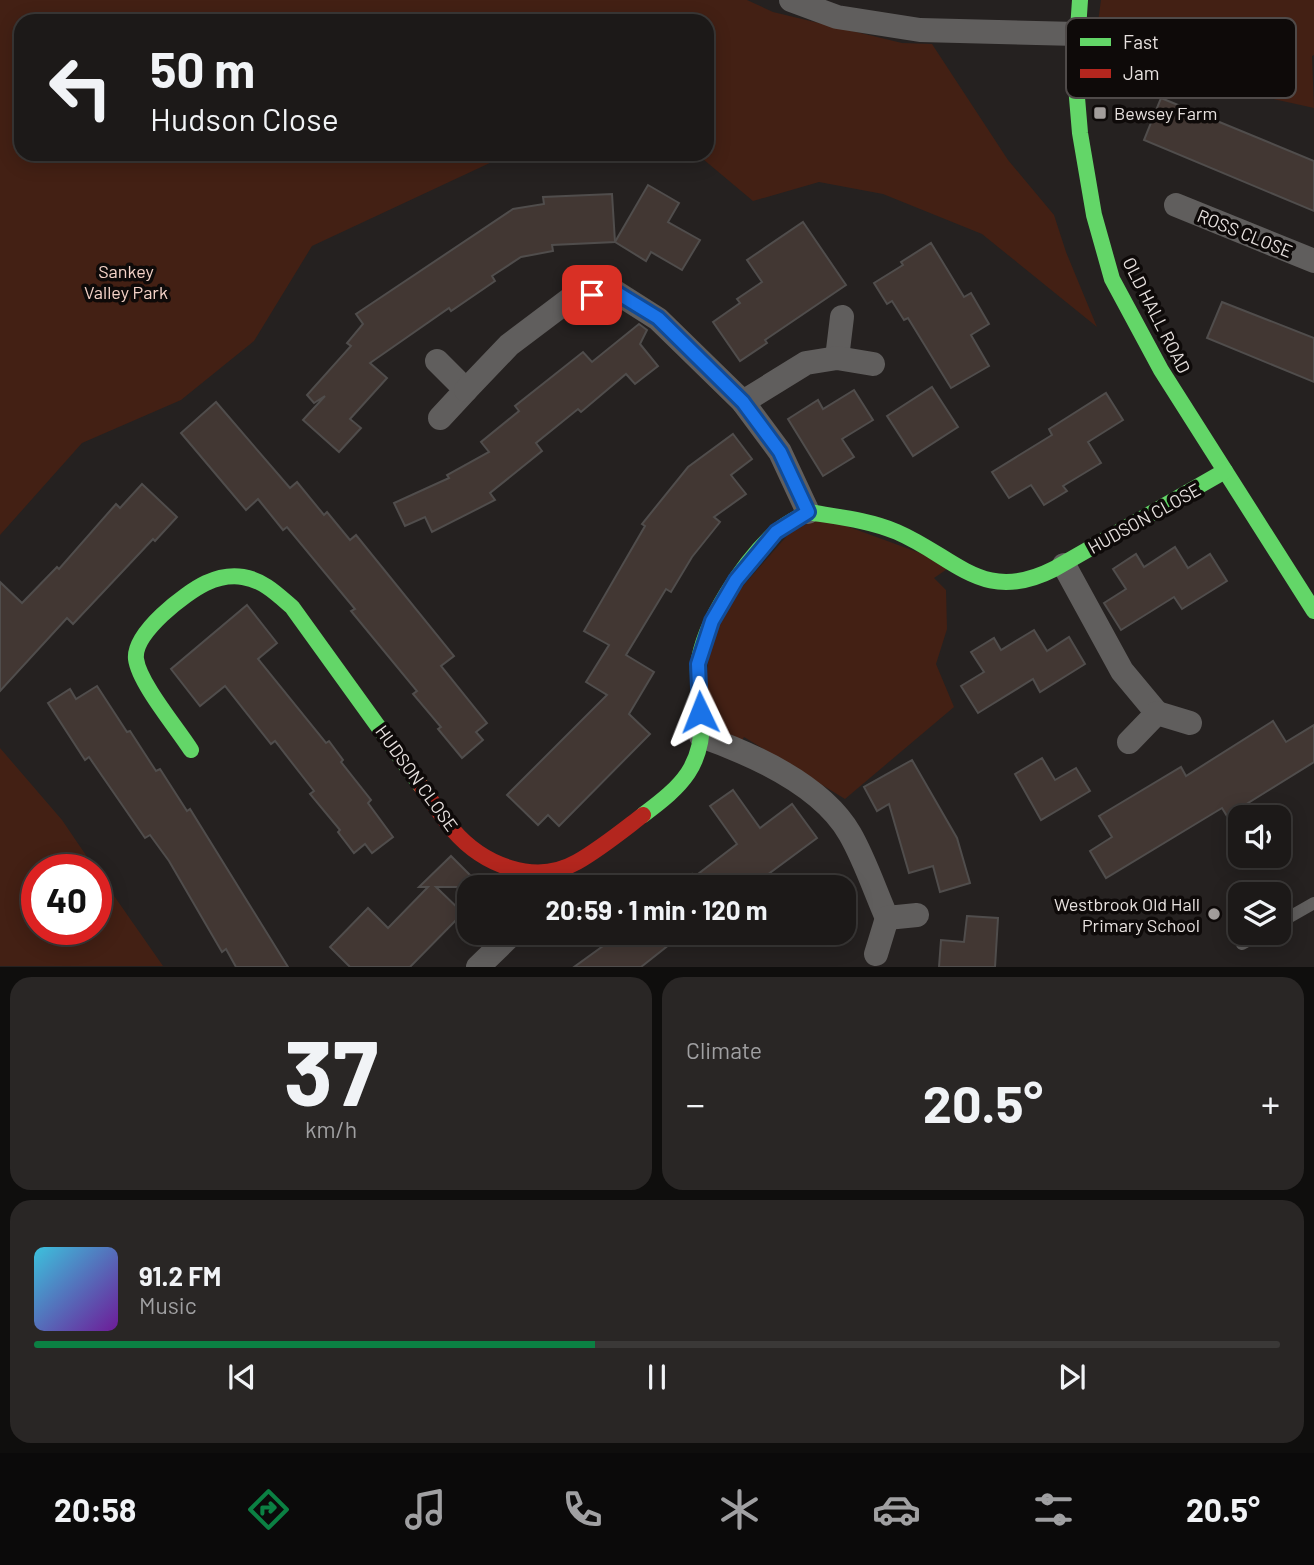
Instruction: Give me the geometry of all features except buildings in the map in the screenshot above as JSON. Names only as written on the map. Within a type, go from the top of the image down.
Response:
[{"type":"street","points":[[791,0],[837,16],[920,30],[1066,34]]},
{"type":"street","name":"OLD HALL ROAD","points":[[1078,18],[1080,0]]},
{"type":"street","name":"OLD HALL ROAD","points":[[1077,98],[1094,215],[1112,279],[1161,370],[1314,611]]},
{"type":"street","name":"ROSS CLOSE","points":[[1176,205],[1314,261]]},
{"type":"street","points":[[440,418],[509,345],[570,299],[614,291],[658,318],[743,402],[780,452],[808,512]]},
{"type":"street","points":[[837,358],[842,317]]},
{"type":"street","points":[[743,402],[806,363],[837,358],[873,364]]},
{"type":"street","points":[[437,361],[466,390]]},
{"type":"street","name":"HUDSON CLOSE","points":[[554,875],[577,862],[679,787],[696,763],[701,736],[698,664],[712,621],[736,580],[776,532],[808,512],[849,519],[900,533],[953,565],[981,578],[1006,583],[1028,580],[1064,565],[1225,471]]},
{"type":"street","points":[[1064,565],[1122,671],[1157,713],[1190,723]]},
{"type":"street","name":"HUDSON CLOSE","points":[[191,750],[144,676],[136,661],[136,648],[146,632],[169,609],[190,591],[212,579],[229,576],[261,582],[274,589],[292,607],[453,830],[471,848],[493,862],[527,875]]},
{"type":"street","points":[[1129,742],[1157,713]]},
{"type":"street","points":[[701,736],[737,748],[817,795],[850,833],[887,918],[876,954]]},
{"type":"street","points":[[887,918],[917,915]]},
{"type":"street","points":[[478,967],[501,945]]},
{"type":"lane","points":[[1291,916],[1314,902]]},
{"type":"green space","name":"Sankey Valley Park","points":[[0,0],[747,0],[773,12],[902,43],[932,44],[1008,160],[1054,215],[1097,327],[982,234],[883,194],[819,182],[753,201],[705,161],[714,161],[714,14],[14,14],[14,161],[494,161],[312,246],[254,341],[181,400],[82,443],[0,535]]},
{"type":"green space","points":[[1101,0],[1314,0],[1314,108],[1269,98],[1296,98],[1296,18],[1099,18]]},
{"type":"green space","points":[[808,512],[953,565],[934,578],[946,590],[947,629],[936,664],[954,707],[845,799],[744,737],[737,749],[701,736],[712,621]]},
{"type":"green space","points":[[0,748],[62,820],[86,854],[21,854],[21,945],[112,945],[112,892],[163,966],[0,966]]},
{"type":"traffic: fast","points":[[1079,18],[1080,0]]},
{"type":"traffic: fast","points":[[1077,98],[1094,215],[1112,279],[1161,370],[1314,611]]},
{"type":"traffic: fast","points":[[643,815],[679,784],[688,773],[699,748],[702,714],[698,666],[701,649],[716,612],[751,559],[776,532],[791,521],[808,512],[875,525],[897,532],[971,574],[1008,582],[1029,579],[1054,569],[1225,471]]},
{"type":"traffic: fast","points":[[191,750],[144,680],[136,659],[137,649],[151,626],[186,595],[215,580],[243,577],[263,584],[292,607],[421,786]]},
{"type":"traffic: jam","points":[[421,786],[465,842],[494,862],[527,872],[561,869],[577,862],[643,815]]},
{"type":"place","name":"Bewsey Farm","points":[[1100,113]]},
{"type":"place","name":"Westbrook Old Hall Primary School","points":[[1214,914]]},
{"type":"route","points":[[592,295],[614,291],[658,318],[743,402],[780,452],[808,512],[776,532],[736,580],[712,621],[698,664],[700,712]]}]
